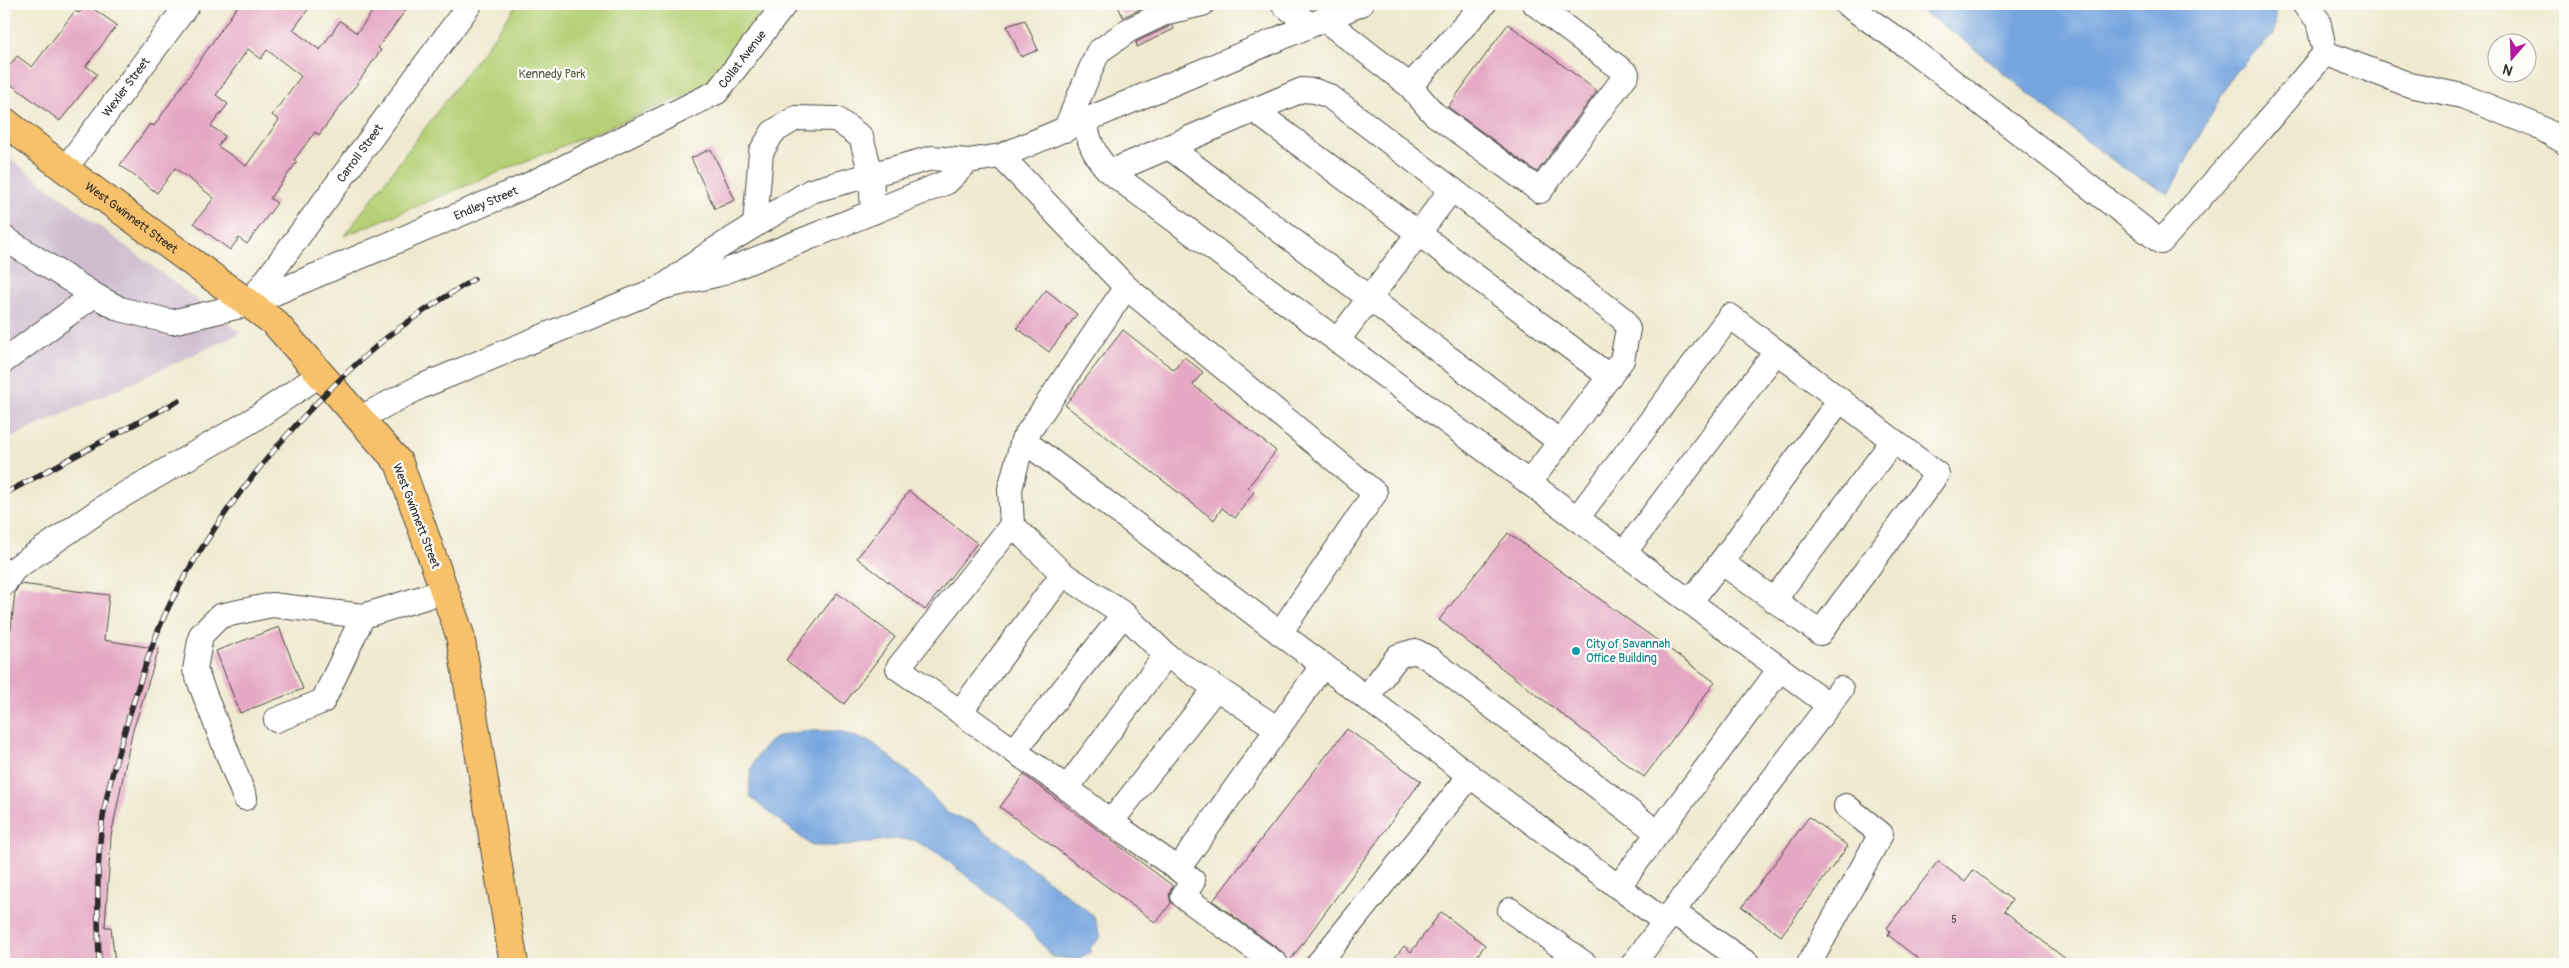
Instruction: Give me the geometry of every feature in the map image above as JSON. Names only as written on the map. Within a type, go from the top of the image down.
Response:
[{"type":"main road","name":"West Gwinnett Street","points":[[4,121],[65,169],[275,323],[399,463],[460,634],[514,964]]},
{"type":"street","name":"Wexler Street","points":[[65,169],[188,4]]},
{"type":"street","name":"Carroll Street","points":[[249,304],[470,4]]},
{"type":"street","name":"Collat Avenue","points":[[717,92],[785,4]]},
{"type":"street","points":[[1075,126],[1098,52],[1129,30],[1159,15],[1202,4]]},
{"type":"street","points":[[1283,4],[1317,22],[1410,86],[1433,113],[1540,191],[1627,74],[1535,4]]},
{"type":"street","points":[[662,287],[710,252],[811,191],[932,158],[968,161],[1001,156],[1361,4]]},
{"type":"street","points":[[1410,86],[1484,4]]},
{"type":"street","points":[[1846,4],[1908,47],[2161,242],[2325,53]]},
{"type":"street","points":[[2304,4],[2318,20],[2325,53]]},
{"type":"street","points":[[2325,53],[2410,85],[2462,96],[2537,126],[2565,142]]},
{"type":"street","points":[[1110,172],[1302,90],[1315,91],[1329,96],[1623,319],[1628,329],[1622,360],[1529,482]]},
{"type":"street","name":"Endley Street","points":[[4,238],[94,296],[120,309],[172,322],[249,304],[524,187],[717,92]]},
{"type":"street","points":[[1254,110],[1610,377]]},
{"type":"street","points":[[755,225],[761,152],[773,132],[796,118],[836,119],[861,137],[871,174],[873,212]]},
{"type":"street","points":[[1075,126],[1090,145],[1099,162],[1110,172],[1780,669],[1835,697],[1633,964]]},
{"type":"street","points":[[1169,147],[1560,442]]},
{"type":"street","points":[[1001,156],[1126,287],[1375,493],[1280,633]]},
{"type":"street","points":[[360,418],[420,387],[662,287],[719,274],[947,182],[968,161]]},
{"type":"street","points":[[1337,341],[1452,189]]},
{"type":"street","points":[[1126,287],[1024,440],[1010,489],[1012,524],[898,668],[1194,881],[1183,896],[1276,964]]},
{"type":"street","points":[[4,361],[94,296]]},
{"type":"street","points":[[1577,518],[1730,316],[1936,474],[1820,633],[1721,562]]},
{"type":"street","points":[[1624,553],[1776,352]]},
{"type":"street","points":[[4,584],[14,569],[113,501],[243,426],[321,374]]},
{"type":"street","points":[[1690,602],[1840,400]]},
{"type":"street","points":[[1024,440],[1618,887],[1748,964]]},
{"type":"street","points":[[1774,600],[1893,441]]},
{"type":"street","points":[[1012,524],[1063,574],[1124,614],[1166,655],[1278,729]]},
{"type":"street","points":[[960,712],[1063,574]]},
{"type":"street","points":[[245,798],[195,670],[202,635],[220,616],[272,604],[363,616],[445,591]]},
{"type":"street","points":[[1014,751],[1124,614]]},
{"type":"street","points":[[276,720],[323,700],[363,616]]},
{"type":"street","points":[[1366,698],[1398,656],[1415,651],[1430,660],[1658,833]]},
{"type":"street","points":[[1070,790],[1067,788],[1166,655]]},
{"type":"street","points":[[1178,869],[1323,665]]},
{"type":"street","points":[[1618,887],[1780,669]]},
{"type":"street","points":[[1111,822],[1216,688]]},
{"type":"street","points":[[1318,964],[1470,776]]},
{"type":"street","points":[[1808,964],[1881,834],[1846,806]]},
{"type":"street","points":[[1510,910],[1585,964]]},
{"type":"shaded area","points":[[4,154],[241,333],[4,441]]},
{"type":"green space","name":"Kennedy Park","points":[[518,4],[769,4],[706,87],[344,236]]},
{"type":"water","points":[[1911,4],[2277,4],[2274,34],[2232,76],[2168,194],[2122,167],[2080,136],[1959,36]]},
{"type":"water","points":[[805,731],[839,731],[873,743],[919,781],[947,813],[974,823],[1094,916],[1101,937],[1090,948],[1091,952],[1078,959],[1052,957],[1023,921],[939,854],[914,840],[892,839],[846,846],[812,846],[750,797],[751,772],[756,758],[761,751],[777,737]]},
{"type":"building","points":[[86,4],[117,25],[86,66],[97,74],[60,121],[4,79],[4,73],[17,56],[32,67],[75,11],[79,13]]},
{"type":"building","points":[[239,4],[312,4],[293,30],[320,50],[340,21],[357,33],[378,4],[410,4],[378,48],[381,50],[319,135],[315,132],[294,160],[297,162],[270,198],[277,203],[247,244],[239,238],[230,250],[194,223],[214,198],[175,168],[157,193],[120,165],[150,124],[154,126]],"holes":[[[248,49],[261,59],[267,50],[301,76],[272,115],[279,120],[246,166],[218,146],[225,136],[211,126],[228,104],[216,95]]]},
{"type":"building","points":[[1117,4],[1152,4],[1123,17]]},
{"type":"building","points":[[1025,20],[1038,50],[1021,57],[1007,26]]},
{"type":"building","points":[[1508,24],[1597,91],[1537,172],[1448,107]]},
{"type":"building","points":[[1172,25],[1174,29],[1137,47],[1136,42]]},
{"type":"building","points":[[711,149],[735,200],[715,209],[691,158]]},
{"type":"building","points":[[1046,290],[1077,314],[1049,352],[1017,328]]},
{"type":"building","points":[[1123,330],[1174,370],[1184,357],[1203,372],[1193,385],[1276,451],[1248,487],[1254,492],[1235,518],[1222,508],[1214,520],[1065,405]]},
{"type":"building","points":[[909,491],[977,543],[925,610],[857,558]]},
{"type":"building","name":"City of Savannah Office Building","points":[[1508,533],[1715,682],[1644,777],[1439,620]]},
{"type":"building","points":[[20,584],[109,595],[104,640],[159,649],[132,733],[111,836],[105,927],[111,927],[115,964],[4,964],[4,628],[11,629],[15,592]]},
{"type":"building","points":[[837,593],[895,637],[844,704],[786,660]]},
{"type":"building","points":[[279,627],[303,689],[240,713],[216,651]]},
{"type":"building","points":[[1347,729],[1421,781],[1289,962],[1284,953],[1213,901]]},
{"type":"building","points":[[1024,775],[1173,886],[1169,894],[1171,903],[1156,923],[1000,807]]},
{"type":"building","points":[[1809,817],[1848,846],[1781,936],[1742,907]]},
{"type":"building","points":[[1938,861],[1965,882],[1973,870],[2012,900],[2004,911],[2072,964],[1925,964],[1888,935],[1890,931],[1887,928]]},
{"type":"building","points":[[1441,912],[1485,945],[1471,964],[1390,964],[1404,946],[1411,952]]},
{"type":"railway","points":[[99,964],[98,865],[108,790],[152,647],[170,604],[189,568],[212,532],[265,461],[324,395],[385,339],[428,308],[474,279]]},
{"type":"railway","points":[[4,494],[178,401]]},
{"type":"place","name":"City of Savannah Office Building","points":[[1576,651]]}]
